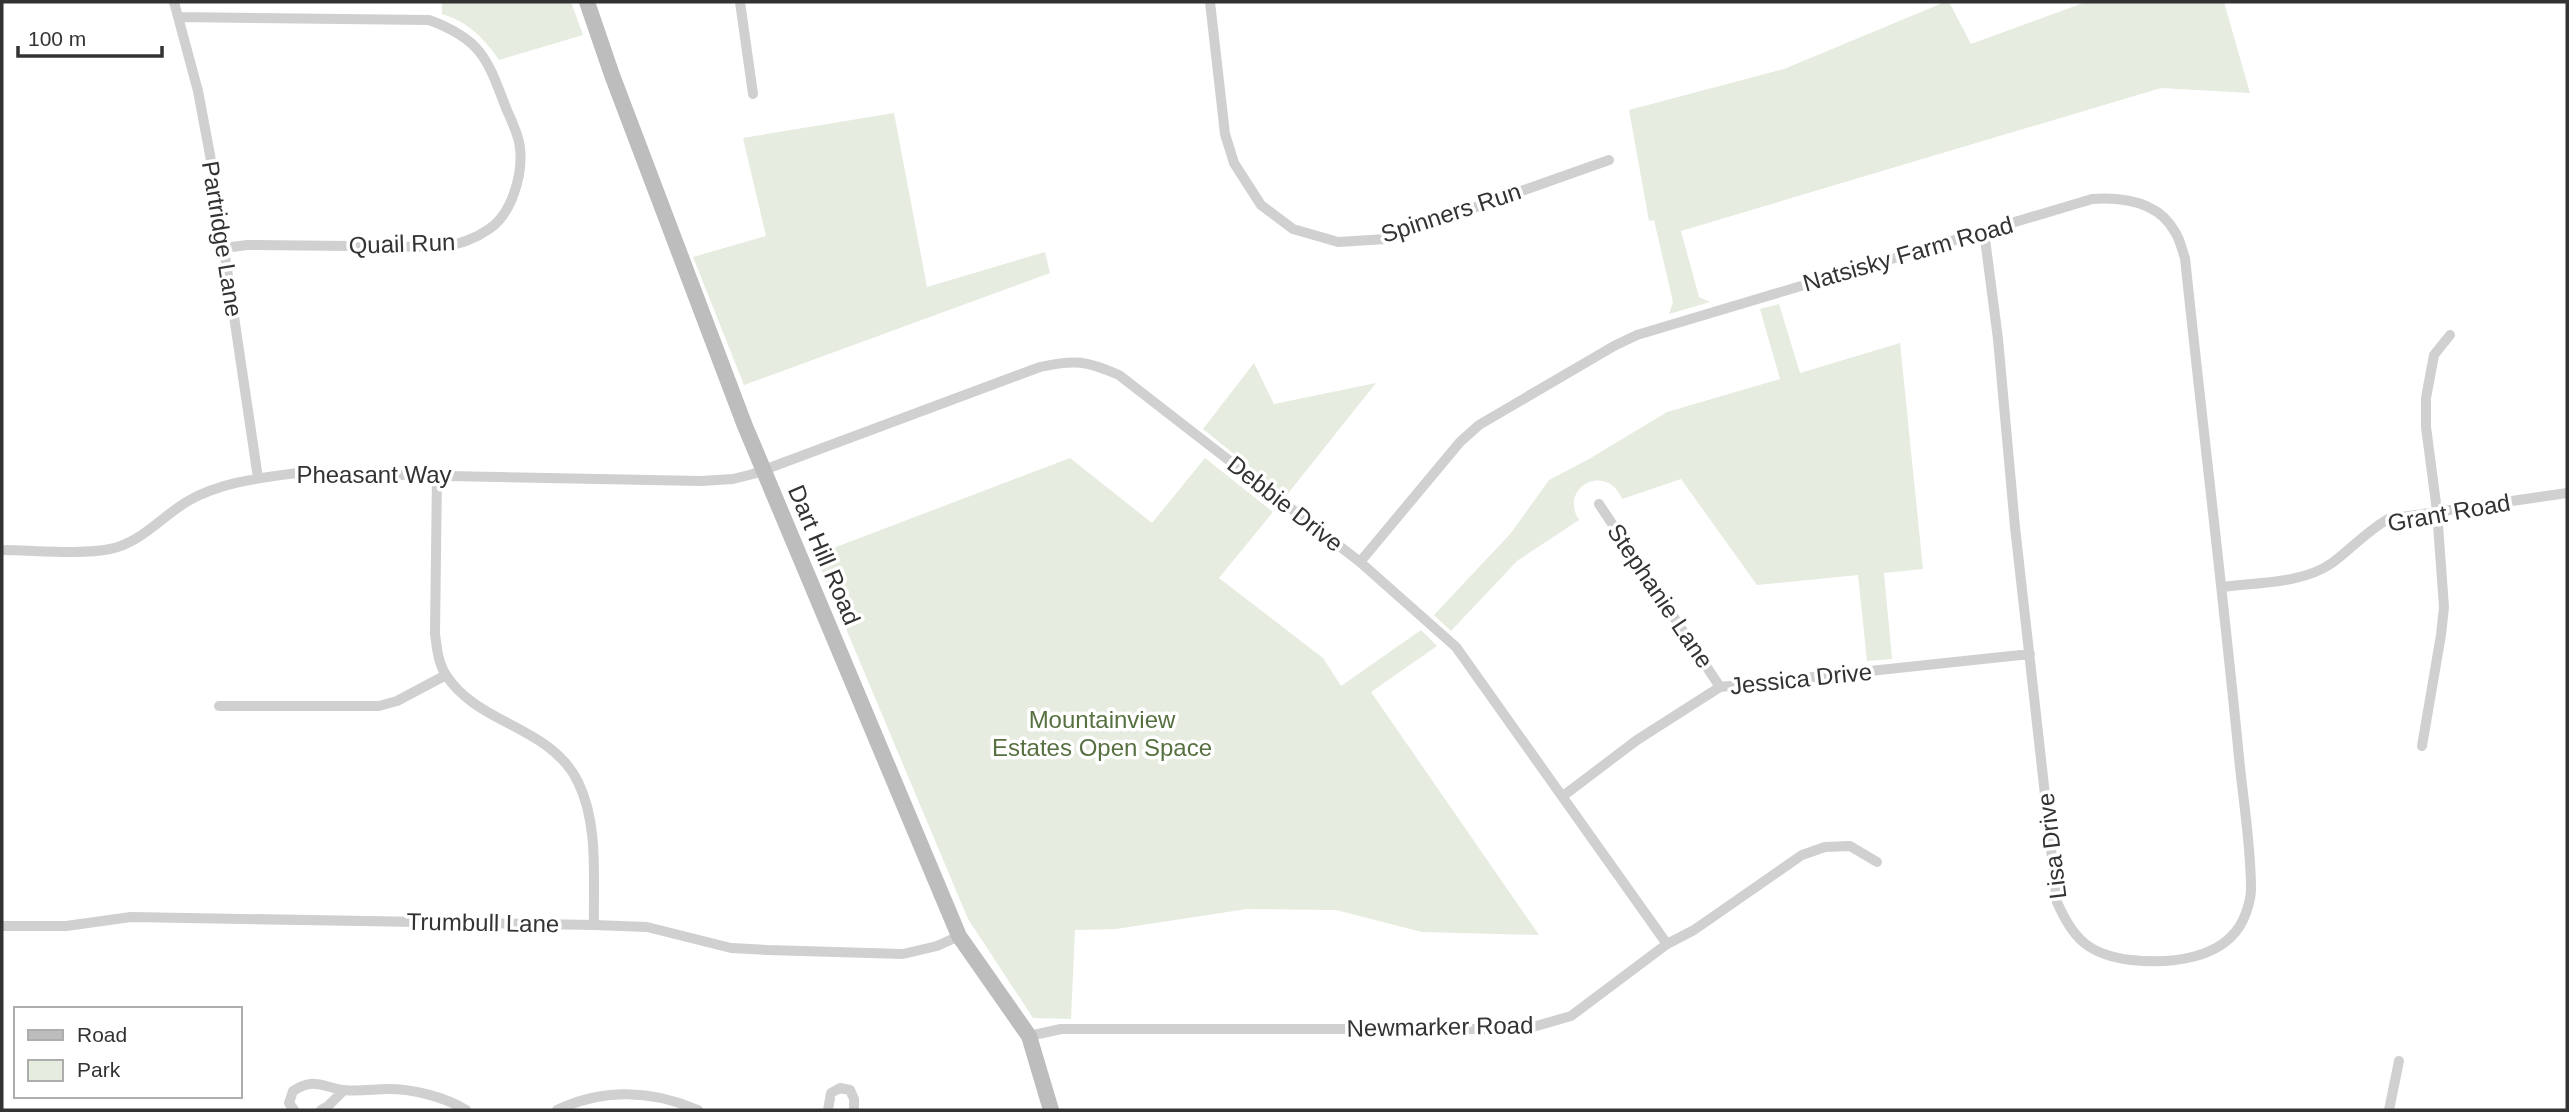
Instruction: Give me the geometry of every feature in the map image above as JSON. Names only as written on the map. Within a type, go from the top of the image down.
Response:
[{"type":"main road","name":"Dart Hill Road","points":[[587,2],[612,75],[763,469],[959,936],[1029,1035],[1051,1110]]},
{"type":"street","name":"Partridge Lane","points":[[174,2],[198,90],[258,478]]},
{"type":"street","points":[[740,2],[753,94]]},
{"type":"street","name":"Spinners Run","points":[[1210,2],[1225,134],[1234,163],[1261,205],[1293,229],[1338,242],[1386,239],[1609,160]]},
{"type":"street","name":"Quail Run","points":[[178,17],[429,20],[457,30],[481,52],[495,78],[520,146],[520,177],[510,204],[492,228],[469,241],[445,247],[224,247]]},
{"type":"street","name":"Natsisky Farm Road","points":[[1360,562],[1460,442],[1479,425],[1614,346],[1649,331],[2092,199],[2115,198],[2137,202],[2156,211],[2175,231],[2185,258],[2222,587]]},
{"type":"street","name":"Lisa Drive","points":[[1984,231],[1998,339],[2015,527],[2056,902],[2067,926],[2084,944],[2108,956],[2133,960],[2185,959],[2210,952],[2228,939],[2243,921],[2251,892],[2222,587]]},
{"type":"street","points":[[2421,746],[2444,607],[2437,511],[2426,427],[2426,398],[2434,355],[2450,335]]},
{"type":"street","name":"Debbie Drive","points":[[763,469],[1040,367],[1065,361],[1091,363],[1119,374],[1360,562],[1456,648],[1667,944]]},
{"type":"street","name":"Pheasant Way","points":[[2,550],[110,549],[146,532],[186,502],[205,493],[258,478],[297,473],[701,481],[733,479],[763,469]]},
{"type":"street","points":[[437,475],[435,634],[439,657],[446,675],[464,696],[550,746],[578,780],[593,829],[594,925]]},
{"type":"street","name":"Grant Road","points":[[2222,587],[2301,577],[2315,572],[2333,562],[2368,530],[2388,519],[2567,493]]},
{"type":"street","name":"Stephanie Lane","points":[[1599,504],[1720,687]]},
{"type":"street","name":"Jessica Drive","points":[[1563,796],[1637,740],[1720,687],[2030,654]]},
{"type":"street","points":[[219,706],[379,706],[397,701],[446,675]]},
{"type":"street","name":"Newmarker Road","points":[[1029,1035],[1061,1029],[1527,1029],[1572,1016],[1667,944],[1694,930],[1802,855],[1825,847],[1850,846],[1877,862]]},
{"type":"street","name":"Trumbull Lane","points":[[2,926],[66,926],[131,917],[594,925],[647,927],[731,948],[903,954],[937,946],[959,936]]},
{"type":"street","points":[[2389,1110],[2399,1061]]},
{"type":"street","points":[[294,1110],[289,1103],[293,1091],[305,1083],[323,1083],[344,1090],[391,1089],[426,1094],[466,1110]]},
{"type":"street","points":[[828,1110],[831,1093],[840,1088],[850,1090],[854,1099],[854,1110]]},
{"type":"street","points":[[321,1110],[344,1090]]},
{"type":"street","points":[[557,1110],[596,1097],[625,1094],[657,1096],[698,1110]]},
{"type":"green space","points":[[442,2],[571,2],[583,35],[499,60],[475,32],[442,14]]},
{"type":"green space","points":[[1949,2],[1971,44],[2086,2],[2224,2],[2250,93],[2161,88],[1681,231],[1699,297],[1710,302],[1669,314],[1673,302],[1654,220],[1649,221],[1629,110],[1784,69]]},
{"type":"green space","points":[[894,113],[927,287],[1045,252],[1050,273],[744,385],[693,257],[766,236],[743,138]]},
{"type":"green space","points":[[1779,304],[1800,373],[1900,343],[1923,569],[1884,573],[1892,659],[1867,661],[1858,575],[1757,585],[1681,479],[1622,499],[1615,488],[1606,482],[1587,483],[1579,489],[1575,498],[1574,508],[1579,520],[1517,561],[1451,631],[1434,615],[1511,533],[1549,480],[1667,412],[1780,379],[1760,309]]},
{"type":"green space","points":[[1254,363],[1274,404],[1376,383],[1286,496],[1203,429]]},
{"type":"green space","name":"Mountainview Estates Open Space","points":[[1070,458],[1152,523],[1205,458],[1273,512],[1219,578],[1323,658],[1341,686],[1421,630],[1437,646],[1371,692],[1539,935],[1422,932],[1336,910],[1247,909],[1116,929],[1075,930],[1071,1019],[1033,1018],[968,919],[815,555]]}]
